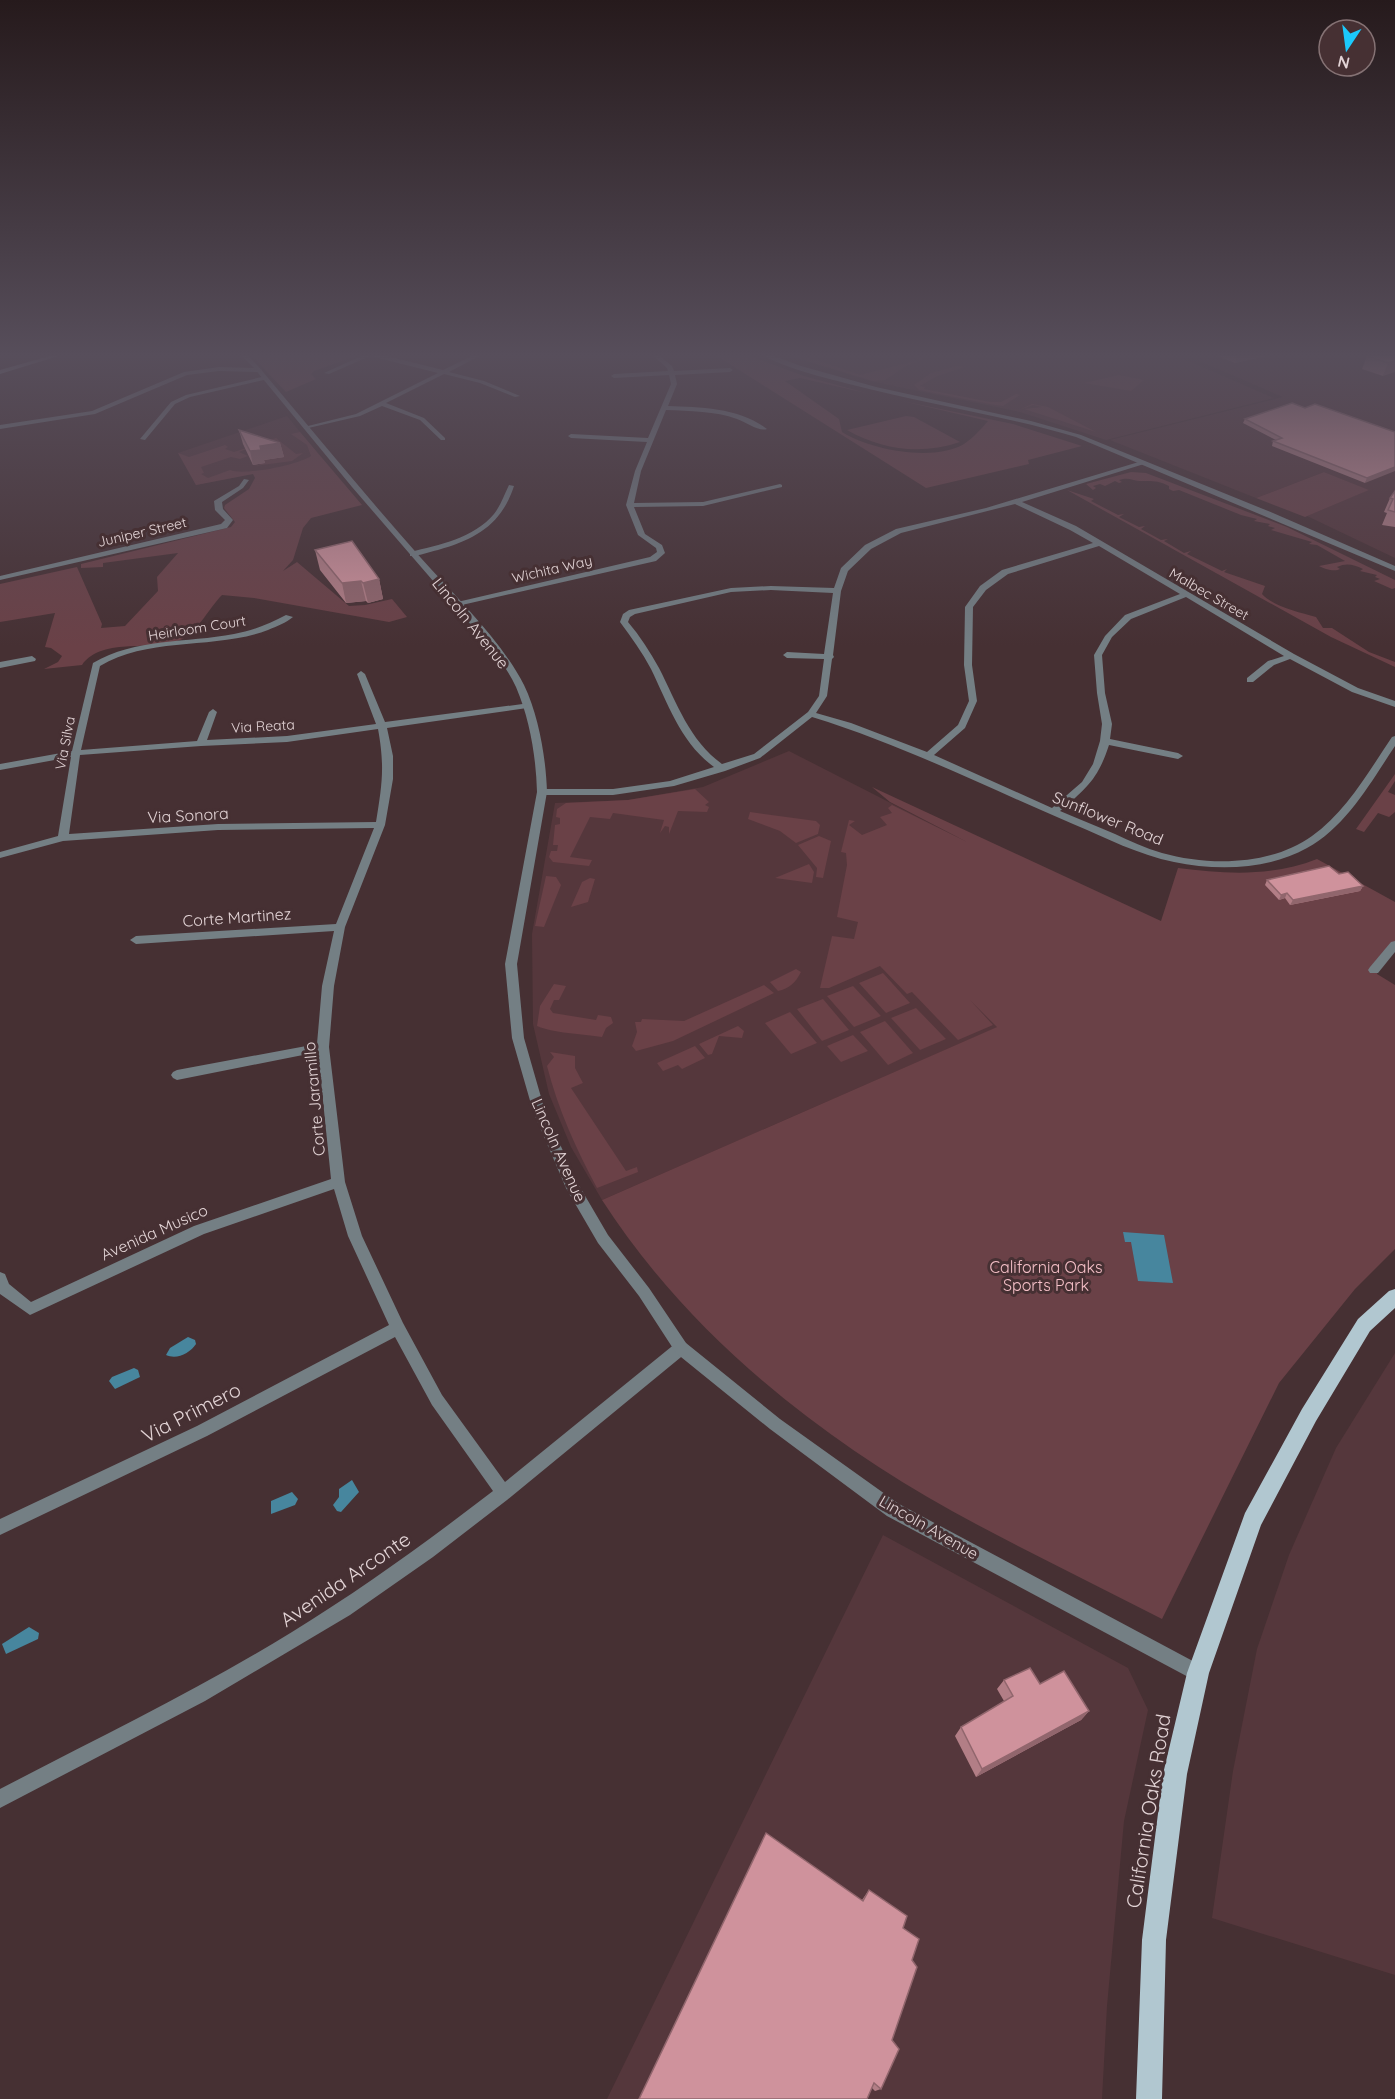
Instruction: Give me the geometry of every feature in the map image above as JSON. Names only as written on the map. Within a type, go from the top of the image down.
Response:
[{"type":"main road","name":"California Oaks Road","points":[[1149,2099],[1154,1940],[1175,1774],[1198,1673],[1252,1520],[1309,1415],[1364,1325],[1395,1297]]},
{"type":"street","name":"Lincoln Avenue","points":[[325,451],[456,605],[501,654],[520,686],[527,705],[541,763],[542,792],[511,964],[518,1038],[538,1111],[571,1184],[603,1239],[644,1293],[681,1348],[775,1424],[892,1510],[1198,1673]]},
{"type":"street","points":[[646,451],[638,471],[630,505],[703,504],[780,486]]},
{"type":"street","points":[[1113,451],[1297,523],[1395,569]]},
{"type":"street","points":[[542,792],[613,792],[671,784],[757,756],[811,714],[823,696],[837,591],[844,570],[868,547],[899,531],[988,510],[1142,463]]},
{"type":"street","name":"Juniper Street","points":[[0,578],[224,526],[230,520],[219,510],[218,501],[241,487],[246,480]]},
{"type":"street","points":[[413,554],[447,545],[492,522],[507,501],[511,486]]},
{"type":"street","name":"Malbec Street","points":[[1013,501],[1030,507],[1098,544],[1291,656],[1355,690],[1395,704]]},
{"type":"street","name":"Wichita Way","points":[[456,605],[653,559],[662,549],[642,535],[630,505]]},
{"type":"street","points":[[928,756],[962,726],[973,701],[968,665],[969,607],[983,588],[1005,572],[1098,544]]},
{"type":"street","points":[[722,769],[700,752],[679,716],[652,660],[624,622],[626,616],[632,612],[731,590],[771,588],[837,591]]},
{"type":"street","points":[[1053,812],[1086,784],[1098,764],[1106,741],[1107,724],[1101,693],[1098,655],[1109,636],[1128,617],[1185,595]]},
{"type":"street","name":"Heirloom Court","points":[[106,658],[191,641],[248,634],[289,618]]},
{"type":"street","points":[[787,655],[830,657]]},
{"type":"street","points":[[1250,680],[1270,663],[1291,656]]},
{"type":"street","name":"Via Silva","points":[[63,838],[76,753],[94,673],[96,665],[106,658]]},
{"type":"street","points":[[0,665],[32,659]]},
{"type":"street","name":"Corte Jaramillo","points":[[361,674],[382,726],[388,756],[388,778],[380,825],[340,927],[328,986],[323,1047],[338,1182],[355,1236],[398,1328],[437,1400],[503,1492]]},
{"type":"street","name":"Via Reata","points":[[0,767],[76,753],[287,739],[527,705]]},
{"type":"street","points":[[201,743],[213,712]]},
{"type":"street","name":"Sunflower Road","points":[[811,714],[860,728],[1158,855],[1197,861],[1239,863],[1276,858],[1305,846],[1327,831],[1395,739]]},
{"type":"street","points":[[1106,741],[1178,756]]},
{"type":"street","name":"Via Sonora","points":[[0,855],[63,838],[218,827],[380,825]]},
{"type":"street","name":"Corte Martinez","points":[[136,940],[340,927]]},
{"type":"street","points":[[1374,970],[1395,945]]},
{"type":"street","points":[[177,1075],[323,1047]]},
{"type":"street","name":"Avenida Musico","points":[[0,1278],[3,1288],[30,1309],[200,1230],[338,1182]]},
{"type":"street","name":"Via Primero","points":[[0,1527],[202,1431],[398,1328]]},
{"type":"street","name":"Avenida Arconte","points":[[0,1799],[234,1677],[390,1579],[585,1429],[681,1348]]},
{"type":"shaded area","points":[[184,451],[316,451],[323,460],[196,485],[178,453]]},
{"type":"shaded area","points":[[1138,451],[1395,451],[1395,558],[1307,516],[1368,490],[1324,472],[1256,498]]},
{"type":"shaded area","points":[[789,751],[967,842],[1117,975],[602,1200],[571,1147],[549,1094],[533,1024],[532,934],[555,803],[628,800],[703,787]]},
{"type":"shaded area","points":[[1395,1353],[1395,1975],[1212,1918],[1233,1771],[1257,1649],[1289,1555],[1336,1448]]},
{"type":"shaded area","points":[[883,1535],[1128,1668],[1148,1710],[1124,1821],[1107,2006],[1102,2099],[607,2099]]},
{"type":"green space","points":[[207,451],[242,451],[239,452],[248,456],[240,459],[231,457],[201,467],[204,473],[201,474],[208,478],[230,470],[247,472],[271,469],[311,456],[309,451],[316,451],[362,505],[311,518],[303,528],[293,560],[283,571],[297,562],[349,606],[392,599],[407,617],[389,622],[254,598],[222,595],[195,629],[184,638],[172,643],[116,647],[91,656],[82,665],[44,669],[58,662],[62,656],[51,648],[45,647],[55,613],[0,622],[0,584],[77,567],[102,624],[101,628],[125,626],[158,591],[157,577],[178,553],[103,563],[103,567],[81,568],[81,564],[231,527],[235,522],[224,508],[225,505],[249,489],[255,478],[253,474],[196,485],[178,453],[189,457]]},
{"type":"green space","points":[[254,451],[303,453],[292,461],[254,466],[265,463]]},
{"type":"green space","points":[[867,451],[920,453],[1063,451],[1028,460],[1029,464],[926,488]]},
{"type":"green space","points":[[1131,472],[1146,473],[1287,527],[1395,580],[1395,588],[1392,589],[1374,581],[1380,579],[1375,577],[1377,575],[1360,571],[1363,569],[1356,566],[1343,565],[1337,567],[1340,569],[1335,570],[1321,567],[1319,566],[1345,561],[1317,545],[1309,544],[1312,542],[1271,530],[1275,528],[1268,526],[1270,524],[1254,521],[1257,519],[1241,515],[1179,490],[1173,491],[1169,489],[1169,486],[1161,483],[1125,479],[1119,480],[1122,482],[1119,483],[1115,481],[1105,486],[1100,484],[1093,486],[1096,488],[1093,490],[1086,484]]},
{"type":"green space","points":[[1324,472],[1369,490],[1305,517],[1256,498]]},
{"type":"green space","points":[[1067,490],[1094,499],[1091,501],[1118,515],[1124,514],[1119,517],[1139,527],[1145,526],[1141,529],[1161,540],[1168,539],[1164,541],[1184,553],[1191,551],[1187,554],[1222,571],[1227,569],[1224,572],[1265,586],[1262,594],[1267,599],[1316,617],[1323,628],[1332,628],[1369,652],[1395,662],[1395,667],[1331,637]]},
{"type":"green space","points":[[1395,774],[1395,781],[1388,792],[1395,795],[1395,812],[1389,817],[1378,813],[1364,832],[1356,829]]},
{"type":"green space","name":"California Oaks Sports Park","points":[[872,787],[1161,921],[1178,868],[1231,873],[1266,871],[1300,865],[1317,859],[1395,902],[1395,946],[1377,964],[1377,974],[1395,985],[1395,1249],[1355,1289],[1279,1383],[1162,1619],[952,1511],[851,1449],[803,1414],[714,1336],[673,1294],[602,1200],[997,1027],[970,1000],[993,1025],[958,1040],[912,992],[907,994],[880,966],[829,988],[820,988],[832,936],[854,939],[858,922],[837,917],[847,865],[846,853],[841,852],[849,820],[855,821],[849,825],[862,835],[887,825],[880,817],[892,813],[888,808],[892,805],[967,842],[890,802]]},
{"type":"green space","points":[[695,789],[709,802],[705,805],[709,807],[707,812],[678,811],[669,834],[669,827],[665,826],[660,833],[664,820],[613,813],[610,819],[590,817],[570,857],[592,860],[589,866],[553,862],[549,857],[551,851],[557,851],[558,845],[553,845],[555,825],[560,824],[560,818],[556,817],[557,809],[566,803],[628,800]]},
{"type":"green space","points":[[750,812],[816,821],[820,825],[818,834],[796,843],[780,831],[748,819]]},
{"type":"green space","points":[[819,836],[831,841],[823,878],[816,877],[817,868],[798,845]]},
{"type":"green space","points":[[809,864],[814,872],[812,883],[775,878]]},
{"type":"green space","points":[[546,876],[556,877],[561,885],[544,927],[535,926]]},
{"type":"green space","points":[[590,878],[595,879],[588,902],[571,907],[582,882]]},
{"type":"green space","points":[[796,969],[801,972],[786,989],[778,991],[770,982]]},
{"type":"green space","points":[[883,973],[910,1003],[886,1013],[859,983]]},
{"type":"green space","points":[[554,984],[566,986],[559,1000],[554,1000],[550,1009],[553,1013],[596,1020],[598,1015],[611,1017],[613,1023],[606,1028],[602,1037],[559,1032],[537,1026],[540,1006]]},
{"type":"green space","points":[[764,985],[774,993],[673,1041],[636,1051],[632,1046],[637,1032],[635,1022],[641,1022],[642,1019],[684,1021]]},
{"type":"green space","points":[[853,986],[881,1016],[854,1027],[827,996]]},
{"type":"green space","points":[[823,999],[849,1030],[822,1041],[797,1009]]},
{"type":"green space","points":[[916,1008],[946,1039],[920,1050],[891,1018]]},
{"type":"green space","points":[[790,1012],[817,1043],[791,1054],[765,1023]]},
{"type":"green space","points":[[885,1021],[913,1053],[888,1065],[860,1032]]},
{"type":"green space","points":[[738,1026],[744,1031],[742,1038],[719,1036],[712,1054],[708,1055],[699,1044]]},
{"type":"green space","points":[[853,1035],[868,1051],[841,1062],[827,1046]]},
{"type":"green space","points":[[695,1046],[705,1058],[682,1069],[678,1065],[663,1071],[657,1063]]},
{"type":"green space","points":[[550,1052],[575,1056],[575,1068],[583,1083],[571,1088],[626,1171],[637,1167],[638,1172],[597,1188],[556,1098],[547,1066],[554,1057]]},
{"type":"water","points":[[1123,1232],[1164,1235],[1173,1283],[1138,1281],[1131,1242],[1125,1242]]},
{"type":"water","points":[[188,1337],[195,1340],[196,1344],[190,1350],[179,1356],[166,1355],[170,1348]]},
{"type":"water","points":[[134,1368],[138,1370],[140,1377],[115,1389],[109,1381],[112,1377]]},
{"type":"water","points":[[352,1480],[359,1492],[341,1512],[337,1511],[333,1505],[339,1497],[339,1489]]},
{"type":"water","points":[[292,1492],[298,1499],[295,1505],[271,1514],[271,1501]]},
{"type":"water","points":[[29,1627],[39,1633],[38,1639],[6,1654],[2,1644]]},
{"type":"building","points":[[1298,451],[1395,451],[1395,467],[1367,478]]},
{"type":"building","points":[[1395,491],[1395,512],[1388,510],[1393,499],[1390,498]]},
{"type":"building","points":[[352,541],[379,579],[363,583],[361,581],[342,583],[315,550]]},
{"type":"building","points":[[1329,866],[1339,874],[1348,872],[1363,886],[1293,900],[1287,893],[1281,895],[1267,880]]},
{"type":"building","points":[[1030,1668],[1040,1684],[1064,1671],[1089,1711],[982,1769],[961,1727],[1013,1696],[1004,1680]]},
{"type":"building","points":[[766,1833],[863,1901],[869,1890],[907,1916],[903,1928],[919,1939],[912,1960],[917,1967],[892,2040],[899,2049],[881,2089],[874,2083],[867,2099],[639,2099]]}]
